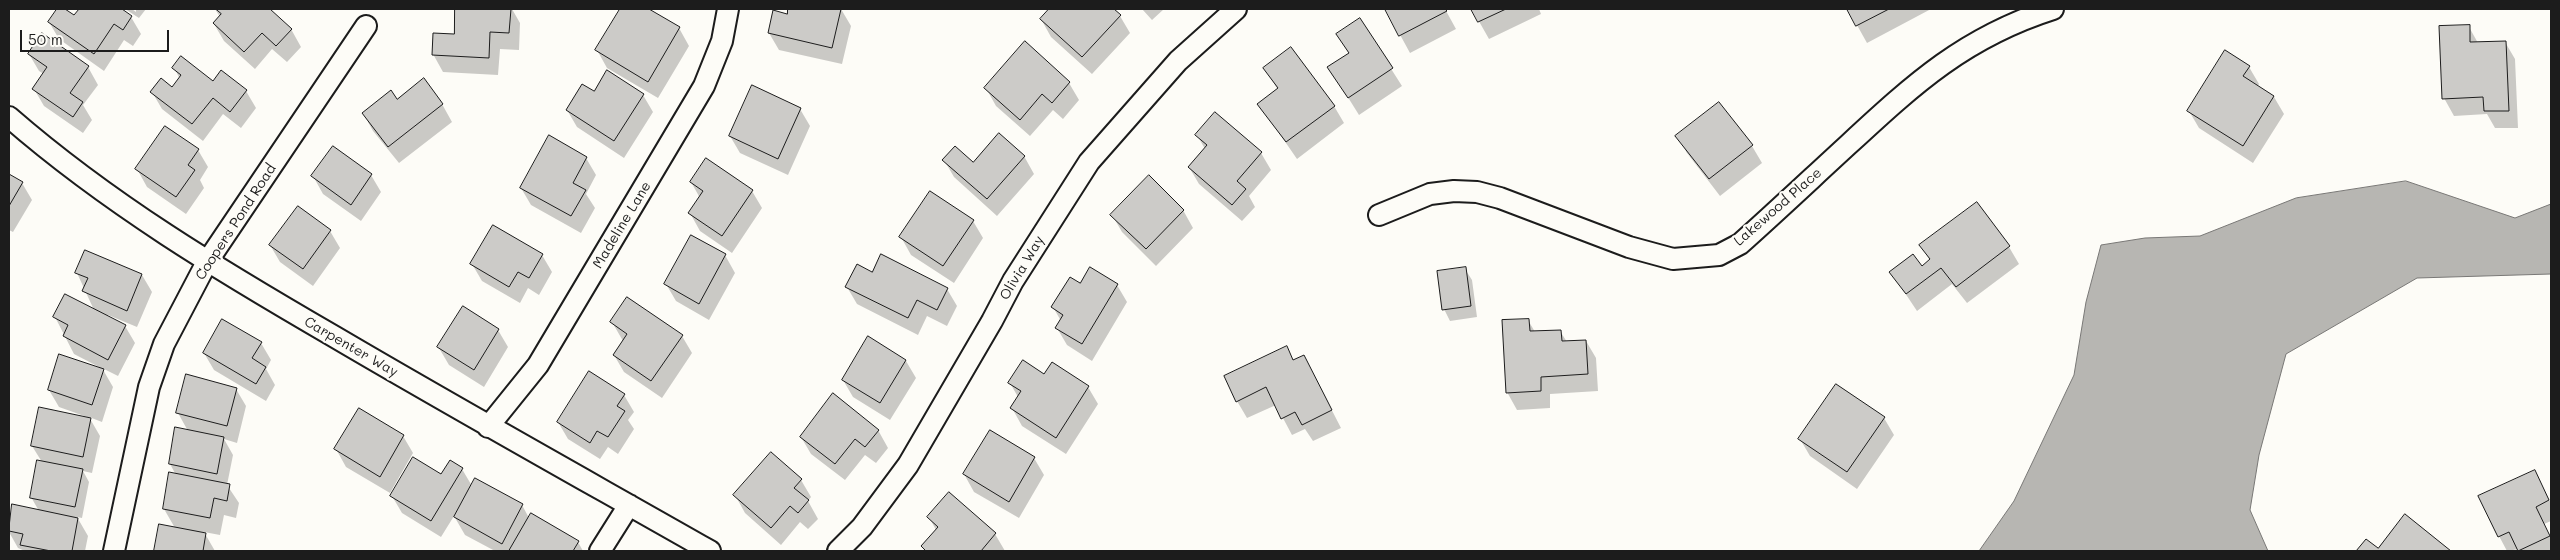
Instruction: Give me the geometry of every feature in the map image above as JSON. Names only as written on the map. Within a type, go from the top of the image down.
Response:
[{"type":"street","name":"Madeline Lane","points":[[488,427],[538,365],[704,86],[722,41],[728,9]]},
{"type":"street","name":"Olivia Way","points":[[838,551],[862,526],[904,471],[988,328],[1012,281],[1089,162],[1178,61],[1236,9]]},
{"type":"street","name":"Lakewood Place","points":[[1379,214],[1430,194],[1454,191],[1477,192],[1500,198],[1629,247],[1664,257],[1673,259],[1718,255],[1740,244],[1917,82],[1954,54],[1995,31],[2053,9]]},
{"type":"street","name":"Coopers Pond Road","points":[[114,551],[149,387],[164,344],[207,262],[366,26]]},
{"type":"street","name":"Carpenter Way","points":[[9,117],[113,201],[207,262],[488,427],[710,551]]},
{"type":"street","points":[[600,551],[629,505]]},
{"type":"shaded area","points":[[2406,181],[2515,218],[2551,204],[2551,274],[2417,278],[2286,354],[2259,455],[2250,510],[2268,551],[1979,551],[2014,501],[2074,375],[2086,302],[2101,245],[2145,238],[2200,236],[2296,198]]},
{"type":"building","points":[[57,9],[65,9],[74,15],[79,9],[122,9],[132,16],[123,30],[114,24],[94,54],[48,22]]},
{"type":"building","points":[[216,9],[270,9],[292,29],[276,46],[262,33],[244,52],[213,23],[221,14]]},
{"type":"building","points":[[455,9],[511,9],[509,33],[490,32],[489,58],[432,55],[433,33],[454,34]]},
{"type":"building","points":[[620,9],[649,9],[680,27],[648,82],[595,50]]},
{"type":"building","points":[[788,9],[841,9],[832,48],[768,33],[773,10],[787,14]]},
{"type":"building","points":[[1049,9],[1114,9],[1121,15],[1082,57],[1040,19]]},
{"type":"building","points":[[1385,9],[1445,9],[1447,11],[1399,36]]},
{"type":"building","points":[[1471,9],[1506,9],[1478,22]]},
{"type":"building","points":[[1847,9],[1889,9],[1856,26]]},
{"type":"building","points":[[1360,18],[1393,68],[1348,98],[1327,67],[1349,53],[1336,34]]},
{"type":"building","points":[[2470,25],[2470,42],[2506,41],[2509,111],[2484,111],[2483,97],[2442,99],[2439,26]]},
{"type":"building","points":[[42,33],[89,66],[70,93],[83,102],[73,117],[32,89],[47,67],[28,54]]},
{"type":"building","points":[[1025,41],[1070,82],[1052,103],[1042,94],[1020,120],[984,88]]},
{"type":"building","points":[[1291,47],[1335,106],[1286,142],[1257,104],[1278,88],[1263,68]]},
{"type":"building","points":[[2225,50],[2250,66],[2243,76],[2274,96],[2243,146],[2187,111]]},
{"type":"building","points":[[181,56],[213,81],[221,70],[247,90],[230,112],[213,98],[192,124],[150,92],[161,78],[172,87],[181,75],[172,68]]},
{"type":"building","points":[[607,70],[644,94],[614,141],[566,110],[582,84],[594,91]]},
{"type":"building","points":[[424,78],[443,104],[388,147],[362,113],[391,90],[397,99]]},
{"type":"building","points":[[752,85],[801,108],[778,159],[729,136]]},
{"type":"building","points":[[1719,102],[1753,145],[1709,179],[1675,136]]},
{"type":"building","points":[[1215,112],[1262,152],[1237,181],[1246,189],[1232,205],[1188,167],[1207,145],[1195,135]]},
{"type":"building","points":[[165,126],[199,149],[188,165],[195,170],[176,197],[135,169]]},
{"type":"building","points":[[999,133],[1025,156],[987,199],[942,160],[955,146],[973,162]]},
{"type":"building","points":[[549,135],[587,157],[573,183],[586,190],[571,216],[520,188]]},
{"type":"building","points":[[333,146],[372,174],[351,205],[311,176]]},
{"type":"building","points":[[706,158],[753,190],[722,236],[688,213],[703,191],[690,182]]},
{"type":"building","points":[[9,174],[23,182],[9,206]]},
{"type":"building","points":[[1149,175],[1184,210],[1146,249],[1110,215]]},
{"type":"building","points":[[930,191],[974,220],[943,266],[899,237]]},
{"type":"building","points":[[1977,202],[2010,246],[1956,287],[1941,268],[1906,294],[1889,272],[1913,254],[1922,266],[1930,259],[1919,245]]},
{"type":"building","points":[[298,206],[331,230],[303,269],[269,245]]},
{"type":"building","points":[[493,225],[543,254],[529,278],[518,272],[509,287],[470,264]]},
{"type":"building","points":[[691,235],[726,254],[699,304],[664,284]]},
{"type":"building","points":[[85,250],[142,274],[127,311],[82,291],[88,278],[75,273]]},
{"type":"building","points":[[881,254],[948,288],[937,310],[917,300],[908,318],[845,287],[857,264],[872,272]]},
{"type":"building","points":[[1090,267],[1118,284],[1082,344],[1055,328],[1063,315],[1051,307],[1070,277],[1080,283]]},
{"type":"building","points":[[1466,267],[1471,306],[1442,310],[1437,271]]},
{"type":"building","points":[[65,294],[126,325],[108,360],[63,336],[68,325],[53,317]]},
{"type":"building","points":[[627,297],[683,335],[651,381],[613,355],[627,334],[610,322]]},
{"type":"building","points":[[463,306],[499,329],[474,370],[437,347]]},
{"type":"building","points":[[222,319],[262,342],[252,358],[266,367],[256,384],[203,353]]},
{"type":"building","points":[[1529,319],[1530,331],[1561,330],[1562,341],[1586,340],[1588,374],[1541,377],[1541,391],[1506,393],[1502,320]]},
{"type":"building","points":[[868,336],[906,360],[880,403],[842,380]]},
{"type":"building","points":[[1287,346],[1293,360],[1304,355],[1332,410],[1302,425],[1295,412],[1281,419],[1266,387],[1236,402],[1224,376]]},
{"type":"building","points":[[59,354],[104,369],[92,405],[48,390]]},
{"type":"building","points":[[1023,360],[1044,374],[1052,362],[1089,386],[1056,438],[1010,408],[1021,391],[1008,383]]},
{"type":"building","points":[[589,371],[625,394],[617,406],[625,411],[608,437],[597,431],[590,443],[557,422]]},
{"type":"building","points":[[186,374],[237,388],[227,426],[176,413]]},
{"type":"building","points":[[1836,384],[1885,417],[1847,472],[1798,439]]},
{"type":"building","points":[[833,393],[879,430],[865,447],[855,439],[835,464],[800,437]]},
{"type":"building","points":[[39,407],[91,418],[83,457],[31,446]]},
{"type":"building","points":[[359,408],[404,435],[380,477],[334,449]]},
{"type":"building","points":[[175,427],[224,437],[217,474],[169,464]]},
{"type":"building","points":[[990,430],[1035,457],[1009,502],[963,474]]},
{"type":"building","points":[[771,452],[802,479],[794,488],[809,500],[798,513],[790,506],[771,528],[733,495]]},
{"type":"building","points":[[413,457],[441,474],[450,460],[463,468],[431,521],[390,496]]},
{"type":"building","points":[[37,460],[83,469],[75,507],[30,498]]},
{"type":"building","points":[[2535,470],[2549,500],[2536,507],[2550,536],[2518,551],[2509,532],[2498,537],[2478,496]]},
{"type":"building","points":[[169,472],[230,484],[227,501],[214,498],[210,518],[163,509]]},
{"type":"building","points":[[475,478],[523,504],[502,544],[454,517]]},
{"type":"building","points":[[949,492],[996,533],[981,551],[926,551],[921,546],[938,527],[927,517]]},
{"type":"building","points":[[12,504],[78,518],[72,551],[51,551],[20,545],[23,534],[9,531]]},
{"type":"building","points":[[531,513],[579,541],[573,551],[509,551]]},
{"type":"building","points":[[2405,514],[2451,551],[2356,551],[2366,539],[2378,548]]},
{"type":"building","points":[[159,524],[206,533],[203,551],[154,551]]}]
